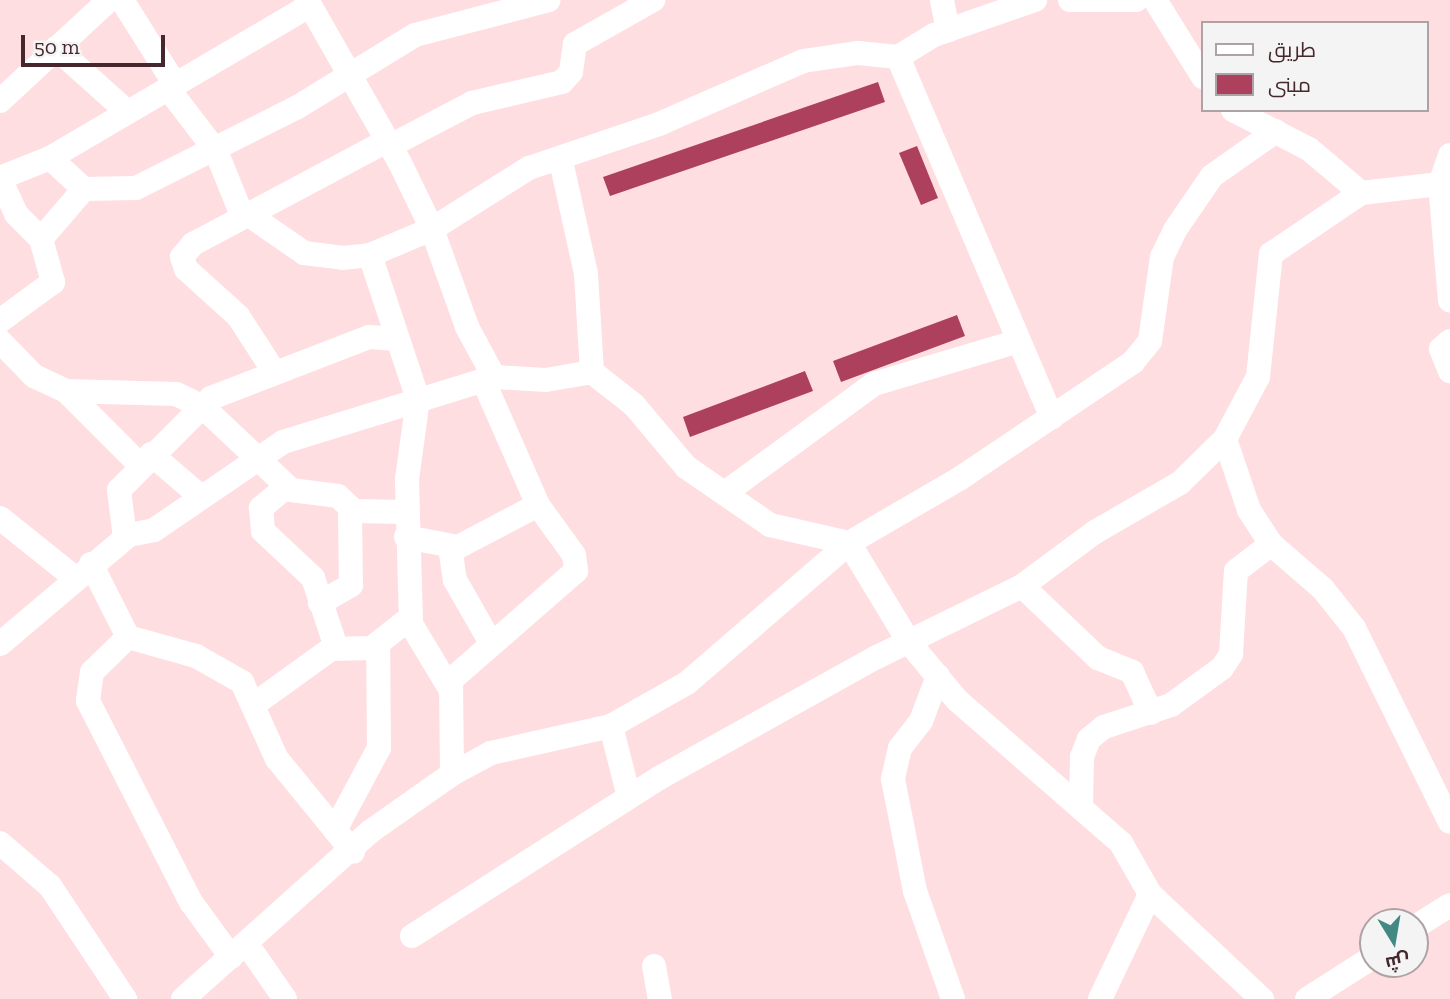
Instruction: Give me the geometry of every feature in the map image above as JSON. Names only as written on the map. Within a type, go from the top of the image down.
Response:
[{"type":"street","points":[[0,101],[109,0]]},
{"type":"street","points":[[122,0],[173,89],[216,151],[231,197],[250,217],[319,258],[370,255],[432,229],[529,168],[561,161],[803,61],[858,53],[898,57],[948,30],[1035,0]]},
{"type":"street","points":[[50,158],[85,189],[136,188],[216,151],[415,35],[489,9],[549,0]]},
{"type":"street","points":[[272,370],[238,316],[186,269],[182,257],[193,244],[472,103],[562,82],[571,72],[575,44],[653,0]]},
{"type":"street","points":[[942,0],[948,30]]},
{"type":"street","points":[[1070,0],[1136,0]]},
{"type":"street","points":[[1155,0],[1202,75]]},
{"type":"street","points":[[0,321],[50,290],[52,272],[41,239],[16,214],[0,178],[50,158],[124,109],[173,89],[308,3],[351,73],[432,229],[467,327],[538,505],[574,555],[576,571],[456,672],[450,689]]},
{"type":"street","points":[[57,48],[124,109]]},
{"type":"street","points":[[898,57],[1052,418]]},
{"type":"street","points":[[1237,112],[1276,131],[1362,192]]},
{"type":"street","points":[[183,999],[353,852],[452,774],[491,752],[611,726],[687,684],[849,544],[1052,418],[1133,362],[1150,341],[1162,257],[1175,230],[1212,176],[1276,131]]},
{"type":"street","points":[[1450,155],[1440,184],[1450,302]]},
{"type":"street","points":[[561,161],[586,274],[592,372]]},
{"type":"street","points":[[412,936],[629,797],[909,642],[1022,586],[1095,532],[1180,483],[1225,439],[1258,377],[1271,254],[1362,192],[1440,184]]},
{"type":"street","points":[[41,239],[85,189]]},
{"type":"street","points":[[370,255],[391,305],[396,339],[418,399],[406,512],[410,618],[450,689],[457,736],[452,774]]},
{"type":"street","points":[[125,538],[116,497],[146,460],[202,406],[272,370],[369,338],[396,339]]},
{"type":"street","points":[[0,341],[34,376],[66,391],[146,460],[200,496]]},
{"type":"street","points":[[725,493],[874,384],[1019,341]]},
{"type":"street","points":[[1450,341],[1441,349],[1450,371]]},
{"type":"street","points":[[4,636],[125,538],[154,530],[254,458],[283,442],[489,379],[546,380],[592,372],[634,405],[686,467],[770,525],[849,544],[909,642],[938,676],[1017,757],[1121,843],[1150,894],[1262,999]]},
{"type":"street","points":[[66,391],[100,395],[149,389],[202,406],[286,487],[338,496],[351,509],[406,512]]},
{"type":"street","points":[[1225,439],[1249,510],[1271,544],[1323,589],[1354,628],[1450,822]]},
{"type":"street","points":[[286,487],[261,508],[263,531],[308,571],[336,647]]},
{"type":"street","points":[[406,537],[450,546],[481,539],[538,505]]},
{"type":"street","points":[[320,603],[351,585],[351,509]]},
{"type":"street","points":[[0,518],[83,570],[128,637],[231,671],[256,702],[277,759],[353,852]]},
{"type":"street","points":[[1081,808],[1082,758],[1089,739],[1104,727],[1151,713],[1222,668],[1231,654],[1236,571],[1271,544]]},
{"type":"street","points":[[450,546],[455,580],[491,643]]},
{"type":"street","points":[[1022,586],[1098,658],[1132,672],[1151,713]]},
{"type":"street","points":[[256,702],[336,647],[378,643],[410,618]]},
{"type":"street","points":[[128,637],[92,672],[88,701],[191,902],[285,999]]},
{"type":"street","points":[[335,831],[379,748],[378,643]]},
{"type":"street","points":[[938,676],[921,721],[900,748],[893,779],[915,891],[953,999]]},
{"type":"street","points":[[611,726],[629,797]]},
{"type":"street","points":[[0,844],[50,886],[125,999]]},
{"type":"street","points":[[1100,999],[1150,894]]},
{"type":"street","points":[[1429,918],[1450,905]]},
{"type":"street","points":[[654,966],[660,999]]},
{"type":"street","points":[[1307,999],[1359,966]]},
{"type":"building","points":[[878,82],[885,102],[610,196],[603,177]]},
{"type":"building","points":[[917,146],[938,198],[921,205],[899,153]]},
{"type":"building","points":[[957,315],[965,336],[841,382],[833,361]]},
{"type":"building","points":[[805,371],[813,391],[690,437],[683,417]]}]
